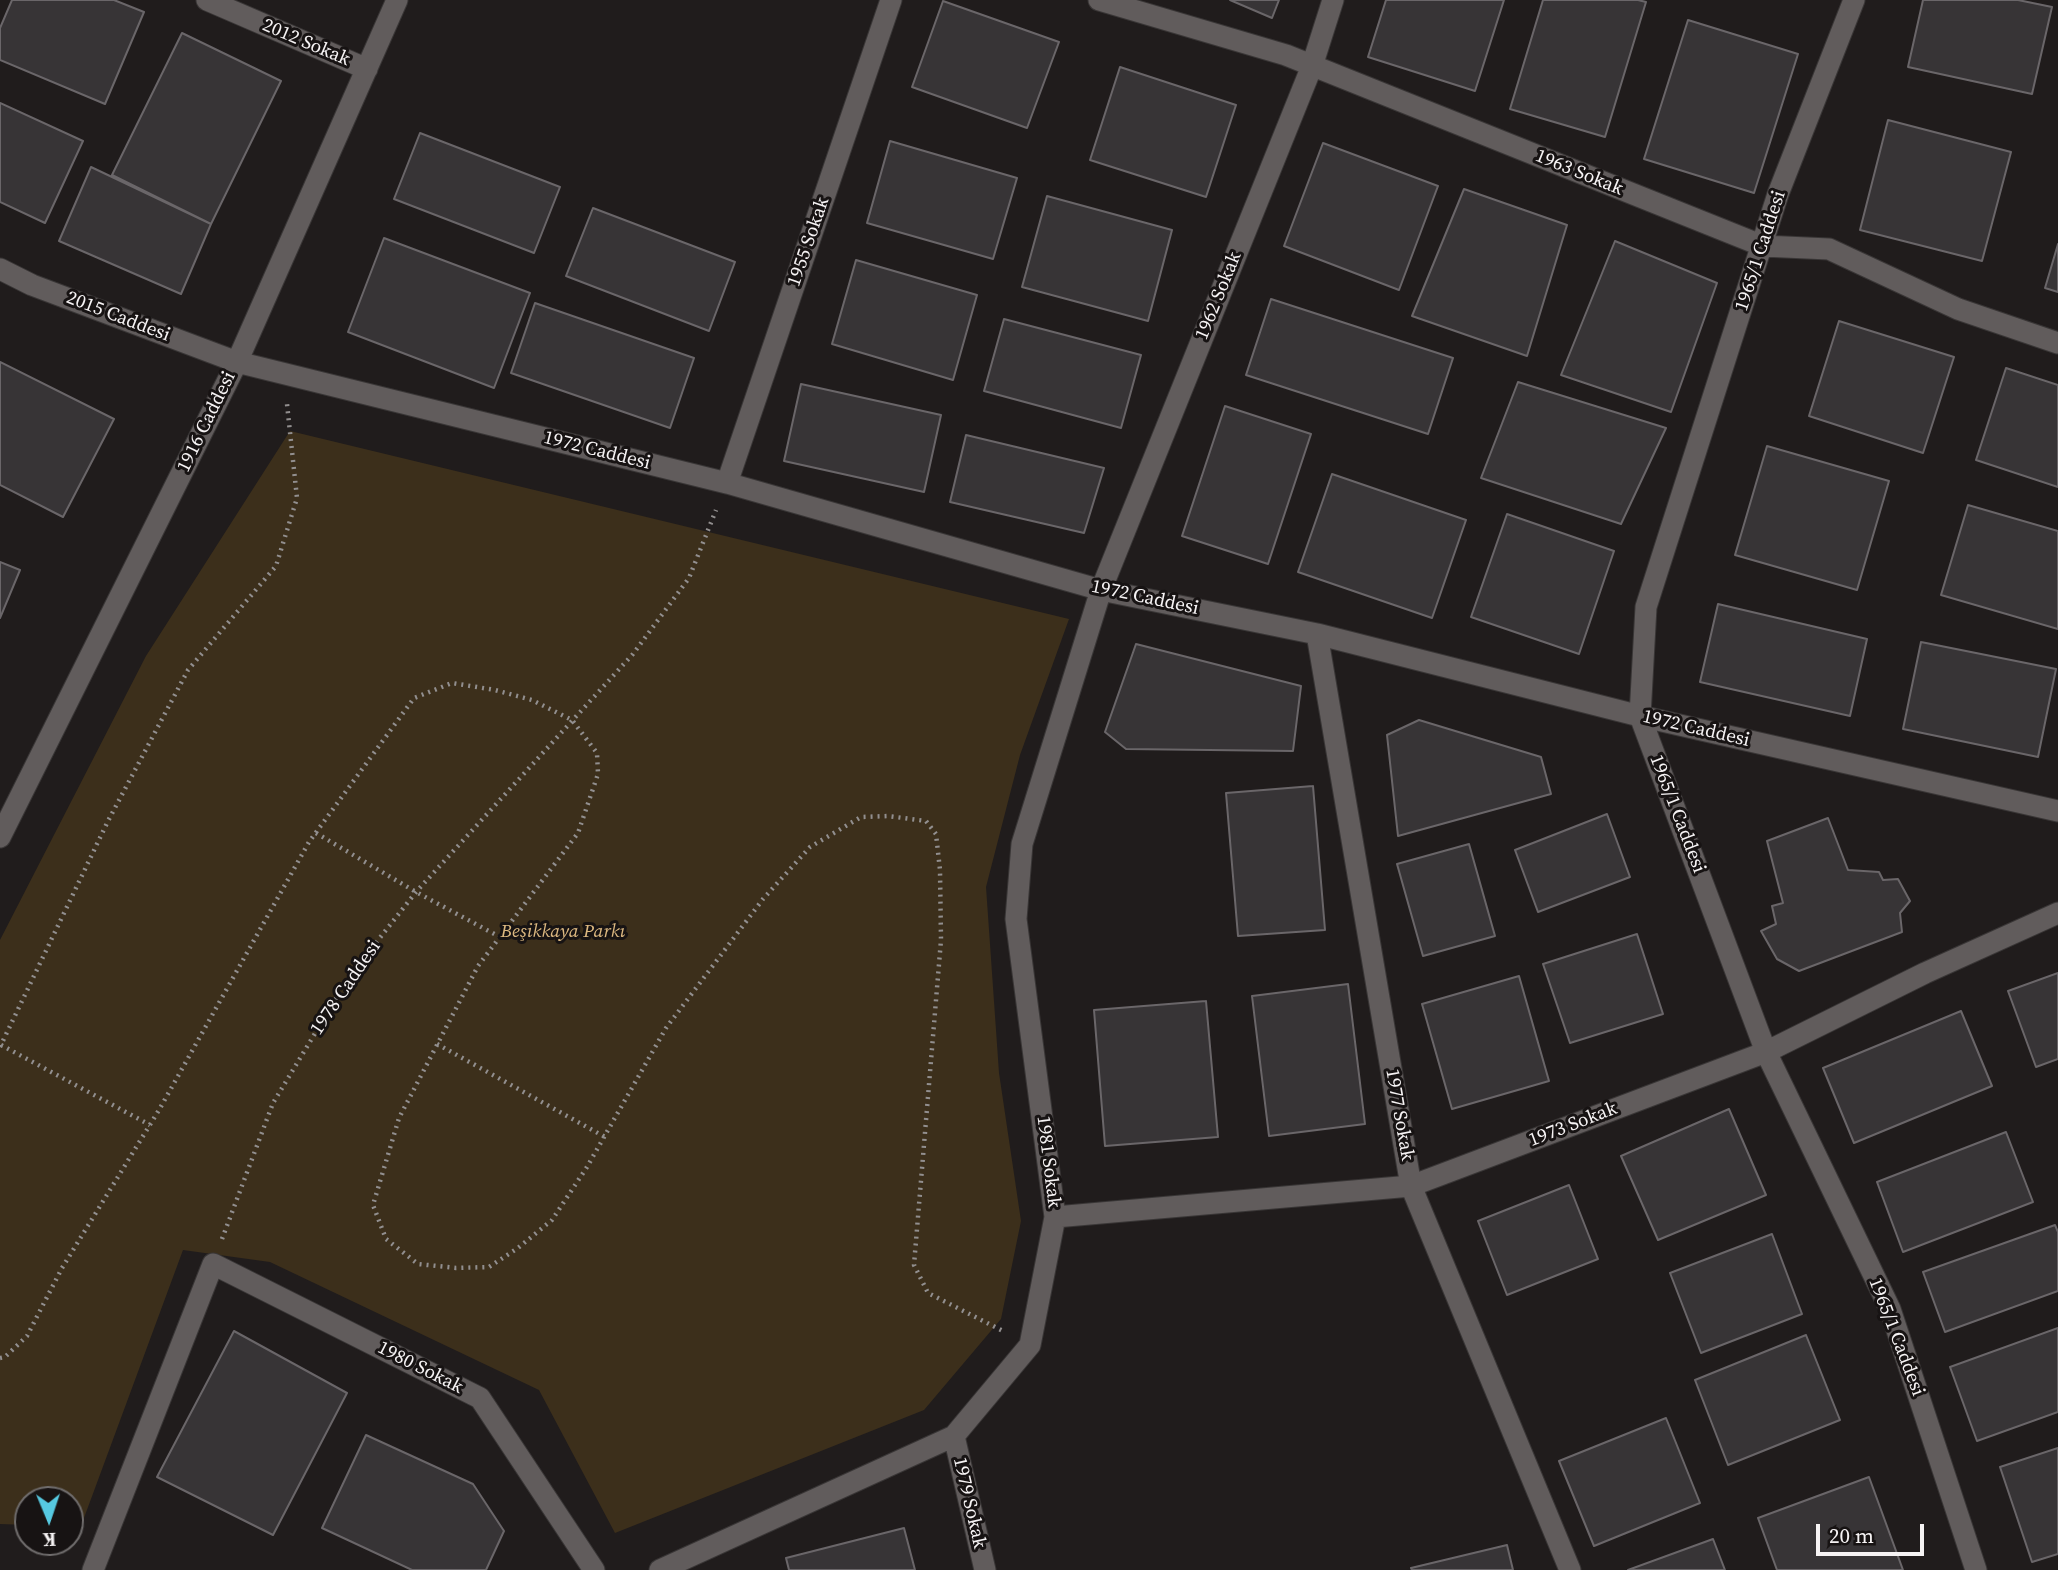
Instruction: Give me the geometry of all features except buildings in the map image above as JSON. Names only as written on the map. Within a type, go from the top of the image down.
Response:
[{"type":"street","name":"2012 Sokak","points":[[207,0],[367,69]]},
{"type":"street","name":"1916 Caddesi","points":[[0,837],[237,362],[397,0]]},
{"type":"street","name":"1955 Sokak","points":[[727,483],[891,0]]},
{"type":"street","name":"1963 Sokak","points":[[1099,0],[1286,55],[1763,247],[1829,249],[1958,309],[2058,343]]},
{"type":"street","name":"1962 Sokak","points":[[1101,590],[1312,66],[1333,0]]},
{"type":"street","name":"1965/1 Caddesi","points":[[1854,0],[1778,194],[1646,607],[1640,716],[1766,1052],[1890,1309],[1976,1570]]},
{"type":"street","name":"2015 Caddesi","points":[[0,269],[32,285],[237,362]]},
{"type":"street","name":"1972 Caddesi","points":[[237,362],[727,483],[1101,590],[1317,634],[1640,716],[2058,811]]},
{"type":"street","name":"1981 Sokak","points":[[660,1570],[954,1436],[1030,1345],[1055,1217],[1016,919],[1022,844],[1101,590]]},
{"type":"street","name":"1977 Sokak","points":[[1317,634],[1411,1186],[1570,1570]]},
{"type":"street","name":"1973 Sokak","points":[[1055,1217],[1411,1186],[1766,1052],[2058,913]]},
{"type":"street","points":[[93,1570],[212,1264]]},
{"type":"street","name":"1980 Sokak","points":[[212,1264],[480,1398],[594,1570]]},
{"type":"street","name":"1979 Sokak","points":[[954,1436],[985,1570]]},
{"type":"path","points":[[150,1125],[1,1046],[108,821],[188,670],[276,566],[297,498],[284,373]]},
{"type":"path","name":"1978 Caddesi","points":[[212,1264],[273,1103],[349,977],[416,892],[633,654],[689,578],[727,483]]},
{"type":"path","points":[[0,1358],[5,1357],[27,1335],[62,1268],[150,1125],[316,833],[414,698],[452,682],[532,700],[572,720],[597,753],[598,774],[578,833],[478,967],[399,1118],[373,1205],[386,1239],[418,1264],[456,1268],[489,1267],[518,1248],[552,1220],[605,1137],[666,1028],[763,899],[810,847],[861,817],[888,816],[926,821],[936,834],[940,870],[941,940],[914,1265],[928,1293],[1030,1345]]},
{"type":"path","points":[[316,833],[416,892],[500,937]]},
{"type":"path","points":[[438,1044],[605,1137]]},
{"type":"green space","name":"Beşikkaya Parkı","points":[[290,431],[1069,619],[1020,755],[986,887],[999,1073],[1021,1221],[1001,1319],[924,1410],[615,1533],[539,1390],[270,1262],[183,1250],[84,1518],[84,1486],[14,1486],[14,1524],[0,1524],[0,940],[146,656]]}]
